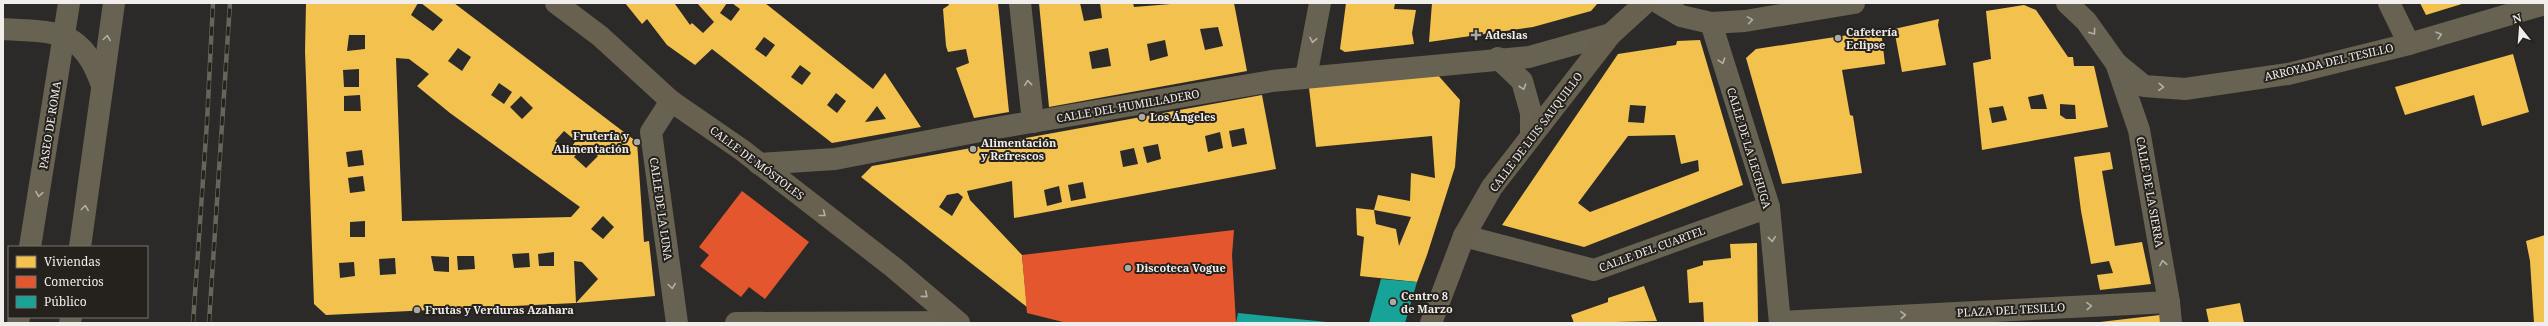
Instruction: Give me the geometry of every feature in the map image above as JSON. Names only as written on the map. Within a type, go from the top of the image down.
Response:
[{"type":"main road","name":"CALLE DE MÓSTOLES","points":[[556,3],[600,36],[671,100],[759,164],[893,268],[957,322]]},
{"type":"main road","name":"CALLE DE LUIS SAUQUILLO","points":[[1431,323],[1464,236],[1492,187],[1531,134],[1611,34],[1645,3]]},
{"type":"street","name":"PASEO DE ROMA","points":[[30,246],[69,3]]},
{"type":"street","points":[[80,246],[101,83],[114,3]]},
{"type":"street","points":[[1020,3],[1033,122]]},
{"type":"street","points":[[1306,77],[1320,3]]},
{"type":"street","points":[[1659,3],[1681,16],[1710,23],[1745,21],[1854,3]]},
{"type":"street","points":[[2067,3],[2086,21],[2116,63]]},
{"type":"street","points":[[2389,3],[2409,44]]},
{"type":"street","name":"ARROYADA DEL TESILLO","points":[[2116,63],[2144,86],[2186,89],[2288,74],[2543,11]]},
{"type":"street","name":"CALLE DE LA LECHUGA","points":[[1710,23],[1768,207],[1780,322]]},
{"type":"street","points":[[3,29],[65,35],[83,48],[95,64],[101,83]]},
{"type":"street","name":"CALLE DEL HUMILLADERO","points":[[759,164],[835,159],[1033,122],[1306,77],[1498,58],[1529,57],[1611,34]]},
{"type":"street","points":[[1498,58],[1522,82],[1531,113],[1531,134]]},
{"type":"street","name":"CALLE DE LA SIERRA","points":[[2116,63],[2139,130],[2170,312]]},
{"type":"street","name":"CALLE DE LA LUNA","points":[[671,100],[651,132],[677,323]]},
{"type":"street","name":"CALLE DEL CUARTEL","points":[[1464,236],[1594,270],[1768,207]]},
{"type":"street","name":"PLAZA DEL TESILLO","points":[[1780,322],[2170,312]]},
{"type":"street","points":[[736,323],[957,322]]},
{"type":"building: Viviendas","points":[[306,3],[418,3],[411,15],[433,31],[443,20],[421,3],[454,3],[637,142],[644,242],[649,241],[655,296],[576,303],[326,315],[314,304],[305,51]],"holes":[[[349,35],[365,35],[365,49],[347,51]],[[458,48],[471,57],[462,71],[448,61]],[[396,58],[409,59],[429,74],[417,86],[450,113],[580,207],[571,217],[402,221]],[[359,69],[359,87],[344,87],[343,70]],[[499,83],[512,92],[504,104],[491,95]],[[360,95],[361,111],[344,111],[344,96]],[[521,96],[533,108],[522,119],[510,107]],[[564,131],[576,141],[567,152],[555,141]],[[584,146],[598,156],[586,168],[574,157]],[[362,150],[364,165],[348,167],[346,152]],[[363,176],[365,191],[350,193],[348,178]],[[603,216],[614,227],[603,239],[591,229]],[[365,221],[365,237],[350,237],[350,222]],[[554,252],[554,266],[539,266],[538,254]],[[529,253],[530,267],[514,268],[512,254]],[[431,256],[449,257],[449,272],[434,271]],[[457,256],[474,256],[475,269],[458,270]],[[395,258],[396,274],[380,275],[379,259]],[[574,261],[582,262],[598,279],[576,303]],[[354,262],[355,276],[340,278],[339,263]]]},
{"type":"building: Viviendas","points":[[625,3],[677,3],[675,4],[690,25],[692,23],[703,33],[714,22],[697,3],[727,3],[720,13],[731,21],[740,9],[732,3],[765,3],[873,89],[885,73],[921,127],[832,143],[712,49],[695,65],[667,45],[647,19],[642,24]],"holes":[[[764,37],[775,45],[766,57],[755,49]],[[800,65],[811,73],[802,85],[791,77]],[[836,93],[846,101],[837,113],[827,105]],[[877,106],[886,119],[865,122]]]},
{"type":"building: Viviendas","points":[[948,3],[998,3],[1009,112],[974,118],[956,68],[969,63],[966,49],[948,52],[946,46],[943,9],[949,5]]},
{"type":"building: Viviendas","points":[[1039,3],[1080,3],[1084,21],[1102,18],[1100,3],[1133,3],[1134,7],[1183,3],[1234,3],[1247,71],[1049,107]],"holes":[[[1218,27],[1223,46],[1205,50],[1200,29]],[[1165,40],[1168,56],[1150,61],[1147,44]],[[1108,48],[1111,66],[1092,69],[1089,52]]]},
{"type":"building: Viviendas","points":[[1346,3],[1395,3],[1394,9],[1416,10],[1412,33],[1414,44],[1345,52],[1340,49]]},
{"type":"building: Viviendas","points":[[1432,3],[1598,3],[1591,11],[1533,27],[1429,42]]},
{"type":"building: Viviendas","points":[[2420,3],[2465,3],[2426,15]]},
{"type":"building: Viviendas","points":[[2024,5],[2036,10],[2068,57],[2073,57],[2074,66],[2094,66],[2108,127],[1982,150],[1973,63],[1991,59],[1986,11]],"holes":[[[2043,94],[2047,109],[2031,109],[2028,97]],[[2060,104],[2075,105],[2076,119],[2066,119],[2060,115]],[[2003,106],[2007,120],[1992,123],[1989,108]]]},
{"type":"building: Viviendas","points":[[1939,19],[1938,25],[1946,65],[1902,72],[1894,29]]},
{"type":"building: Viviendas","points":[[1881,30],[1885,64],[1842,70],[1850,115],[1853,116],[1862,173],[1782,184],[1746,58],[1756,49]]},
{"type":"building: Viviendas","points":[[1700,40],[1743,185],[1584,247],[1502,225],[1618,54],[1676,45],[1677,41]],"holes":[[[1630,105],[1646,106],[1644,123],[1628,122]],[[1675,135],[1681,164],[1698,160],[1699,171],[1590,212],[1578,203],[1628,136]]]},
{"type":"building: Viviendas","points":[[2513,54],[2529,112],[2482,126],[2474,95],[2405,115],[2395,87]]},
{"type":"building: Viviendas","points":[[1436,73],[1460,100],[1455,167],[1417,282],[1360,276],[1364,237],[1357,235],[1356,208],[1374,210],[1378,195],[1410,201],[1411,173],[1435,178],[1432,136],[1316,147],[1309,88]],"holes":[[[1374,210],[1411,217],[1399,246],[1396,229],[1376,224]]]},
{"type":"building: Viviendas","points":[[1262,95],[1276,169],[1014,218],[1012,181],[967,191],[970,200],[1022,255],[1027,307],[861,177],[872,166]],"holes":[[[1244,128],[1247,144],[1232,147],[1229,131]],[[1220,132],[1223,148],[1208,152],[1205,136]],[[1158,144],[1161,159],[1147,163],[1143,147]],[[1134,148],[1138,164],[1123,167],[1120,151]],[[1083,182],[1086,198],[1071,201],[1068,185]],[[1059,186],[1062,202],[1047,206],[1044,190]],[[958,193],[963,197],[952,216],[939,207],[947,195]]]},
{"type":"building: Viviendas","points":[[2110,152],[2113,169],[2102,171],[2115,246],[2142,242],[2151,284],[2100,290],[2097,275],[2113,273],[2109,261],[2091,264],[2081,211],[2074,157]]},
{"type":"building: Viviendas","points":[[2545,235],[2545,323],[2534,323],[2530,261],[2526,241]]},
{"type":"building: Viviendas","points":[[1757,243],[1758,323],[1704,323],[1703,302],[1689,303],[1687,270],[1703,265],[1703,261],[1731,258],[1730,244]]},
{"type":"building: Viviendas","points":[[1644,286],[1657,321],[1574,323],[1571,315],[1608,302],[1608,298]]},
{"type":"building: Viviendas","points":[[2240,303],[2244,323],[2209,323],[2206,309]]},
{"type":"building: Viviendas","points":[[2160,315],[2161,323],[2100,323],[2100,322]]},
{"type":"building: Comercios","points":[[742,191],[809,242],[765,299],[749,287],[741,297],[700,266],[709,255],[699,247]]},
{"type":"building: Comercios","name":"Discoteca Vogue","points":[[1234,230],[1232,255],[1236,323],[1067,323],[1027,313],[1022,255]]},
{"type":"building: Público","name":"Centro 8 de Marzo","points":[[1381,279],[1417,282],[1405,323],[1369,323]]},
{"type":"building: Público","points":[[1238,313],[1327,322],[1236,323]]},
{"type":"railway","points":[[193,323],[207,122],[213,3]]},
{"type":"railway","points":[[209,323],[230,3]]},
{"type":"place","name":"Adeslas","points":[[1476,35]]},
{"type":"place","name":"Cafetería Eclipse","points":[[1838,38]]},
{"type":"place","name":"Los Ángeles","points":[[1142,117]]},
{"type":"place","name":"Frutería y Alimentación","points":[[637,142]]},
{"type":"place","name":"Alimentación y Refrescos","points":[[973,149]]},
{"type":"place","name":"Discoteca Vogue","points":[[1128,268]]},
{"type":"place","name":"Centro 8 de Marzo","points":[[1393,302]]},
{"type":"place","name":"Frutas y Verduras Azahara","points":[[417,310]]}]
